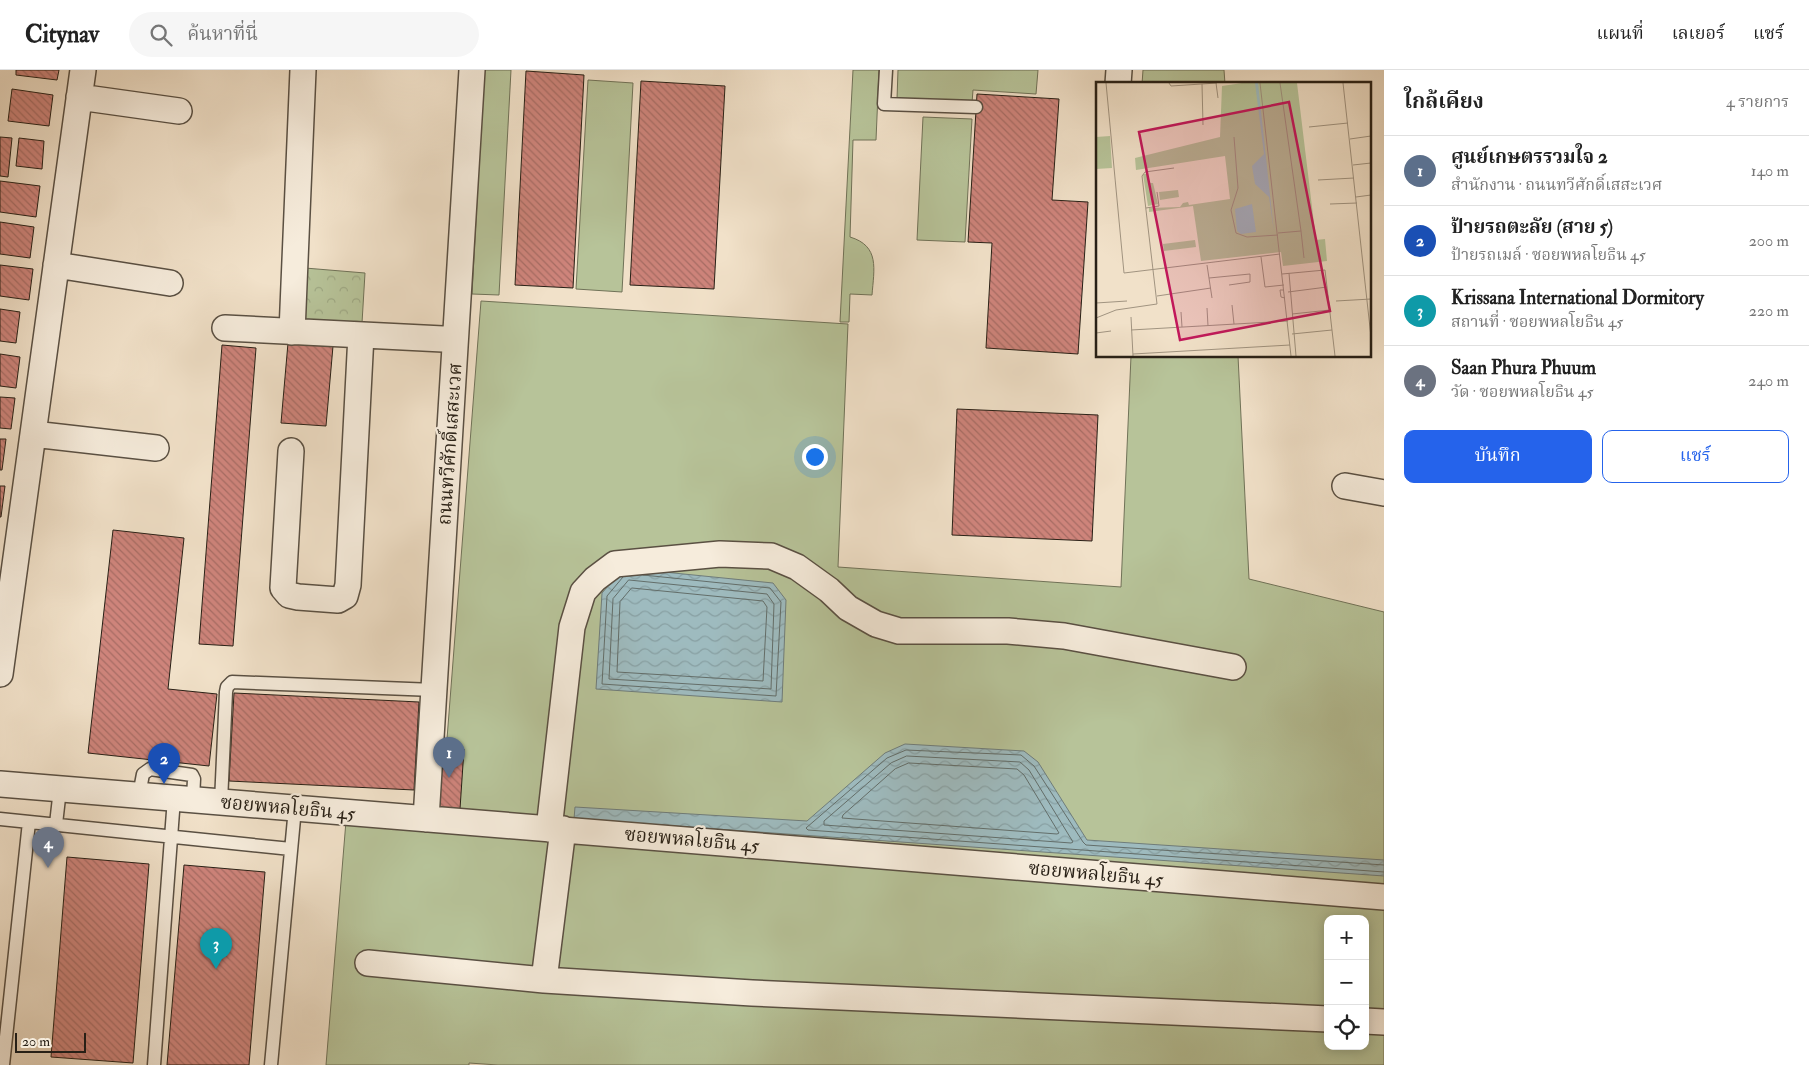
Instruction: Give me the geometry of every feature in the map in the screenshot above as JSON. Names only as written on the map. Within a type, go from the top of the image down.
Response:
[{"type":"street","points":[[0,674],[83,70]]},
{"type":"street","points":[[292,332],[303,70]]},
{"type":"street","name":"ถนนทวีศักดิ์เสสะเวศ","points":[[426,819],[472,70]]},
{"type":"street","points":[[79,97],[179,111]]},
{"type":"street","points":[[56,265],[170,283]]},
{"type":"street","points":[[225,328],[443,339]]},
{"type":"street","points":[[291,451],[283,588],[288,595],[338,600],[345,596],[348,585],[361,335]]},
{"type":"street","points":[[33,434],[156,448]]},
{"type":"street","points":[[1345,486],[1384,493]]},
{"type":"street","points":[[544,980],[572,627],[583,592],[615,564],[720,554],[771,556],[797,567],[829,590],[848,608],[876,624],[899,631],[1008,631],[1064,636],[1233,667]]},
{"type":"street","name":"ซอยพหลโยธิน 45","points":[[0,784],[1384,897]]},
{"type":"street","points":[[368,963],[544,980],[752,993],[1324,1019]]},
{"type":"street","points":[[1369,1021],[1384,1022]]},
{"type":"lane","points":[[886,70],[884,104],[976,107]]},
{"type":"lane","points":[[221,802],[226,692],[227,687],[232,682],[434,690]]},
{"type":"lane","points":[[56,824],[60,789]]},
{"type":"lane","points":[[154,1065],[172,836],[183,799]]},
{"type":"lane","points":[[271,1065],[295,808]]},
{"type":"lane","points":[[0,819],[291,849]]},
{"type":"lane","points":[[7,1065],[1,1064],[29,822]]},
{"type":"green space","points":[[484,70],[511,70],[499,295],[472,294]]},
{"type":"green space","points":[[853,70],[879,70],[876,140],[853,140],[850,237],[860,241],[871,252],[874,276],[872,295],[850,294],[849,322],[840,322]]},
{"type":"green space","points":[[898,70],[1038,70],[1036,94],[973,90],[972,103],[897,99]]},
{"type":"green space","points":[[1143,70],[1224,70],[1225,82],[1142,82]]},
{"type":"green space","points":[[588,80],[633,83],[622,292],[576,289]]},
{"type":"green space","points":[[923,117],[972,119],[965,242],[917,240]]},
{"type":"green space","points":[[305,268],[365,273],[362,323],[303,319]]},
{"type":"green space","points":[[481,301],[848,324],[838,567],[1121,587],[1131,358],[1238,358],[1249,579],[1384,612],[1384,1065],[498,1065],[469,1063],[469,1065],[326,1065],[346,821],[440,829]]},
{"type":"water","points":[[624,568],[773,583],[786,600],[782,702],[596,689],[602,593]]},
{"type":"water","points":[[905,744],[1024,751],[1038,762],[1087,840],[1384,860],[1384,876],[574,819],[575,807],[807,821],[885,753]]},
{"type":"building","points":[[16,70],[59,70],[57,80],[16,75]]},
{"type":"building","points":[[526,71],[584,75],[573,288],[515,285]]},
{"type":"building","points":[[641,81],[725,86],[714,289],[630,285]]},
{"type":"building","points":[[12,89],[53,95],[49,126],[8,121]]},
{"type":"building","points":[[977,94],[1059,99],[1052,200],[1088,202],[1078,354],[986,348],[992,243],[968,242]]},
{"type":"building","points":[[0,137],[12,138],[8,177],[0,176]]},
{"type":"building","points":[[19,138],[44,141],[42,169],[16,166]]},
{"type":"building","points":[[0,181],[40,186],[36,217],[0,212]]},
{"type":"building","points":[[0,222],[34,227],[30,258],[0,254]]},
{"type":"building","points":[[0,265],[33,269],[29,300],[0,296]]},
{"type":"building","points":[[0,309],[20,312],[16,343],[0,341]]},
{"type":"building","points":[[288,343],[333,346],[326,426],[281,423]]},
{"type":"building","points":[[222,345],[256,348],[233,646],[199,644]]},
{"type":"building","points":[[0,354],[20,357],[16,388],[0,386]]},
{"type":"building","points":[[0,397],[15,398],[11,429],[0,428]]},
{"type":"building","points":[[957,409],[1098,415],[1092,541],[952,535]]},
{"type":"building","points":[[0,439],[6,439],[2,470],[0,470]]},
{"type":"building","points":[[0,486],[5,486],[1,517],[0,517]]},
{"type":"building","points":[[113,530],[184,538],[168,689],[217,694],[209,766],[88,753]]},
{"type":"building","points":[[234,693],[419,702],[414,790],[229,781]]},
{"type":"building","points":[[437,748],[464,749],[460,809],[434,808]]},
{"type":"building","points":[[67,857],[149,864],[133,1063],[51,1057]]},
{"type":"building","points":[[184,865],[265,872],[249,1065],[167,1065]]},
{"type":"place","name":"ศูนย์เกษตรรวมใจ 2","points":[[449,778]]},
{"type":"place","name":"ป้ายรถตะลัย (สาย 5)","points":[[164,784]]},
{"type":"place","name":"Saan Phura Phuum","points":[[48,868]]},
{"type":"place","name":"Krissana International Dormitory","points":[[216,969]]}]
